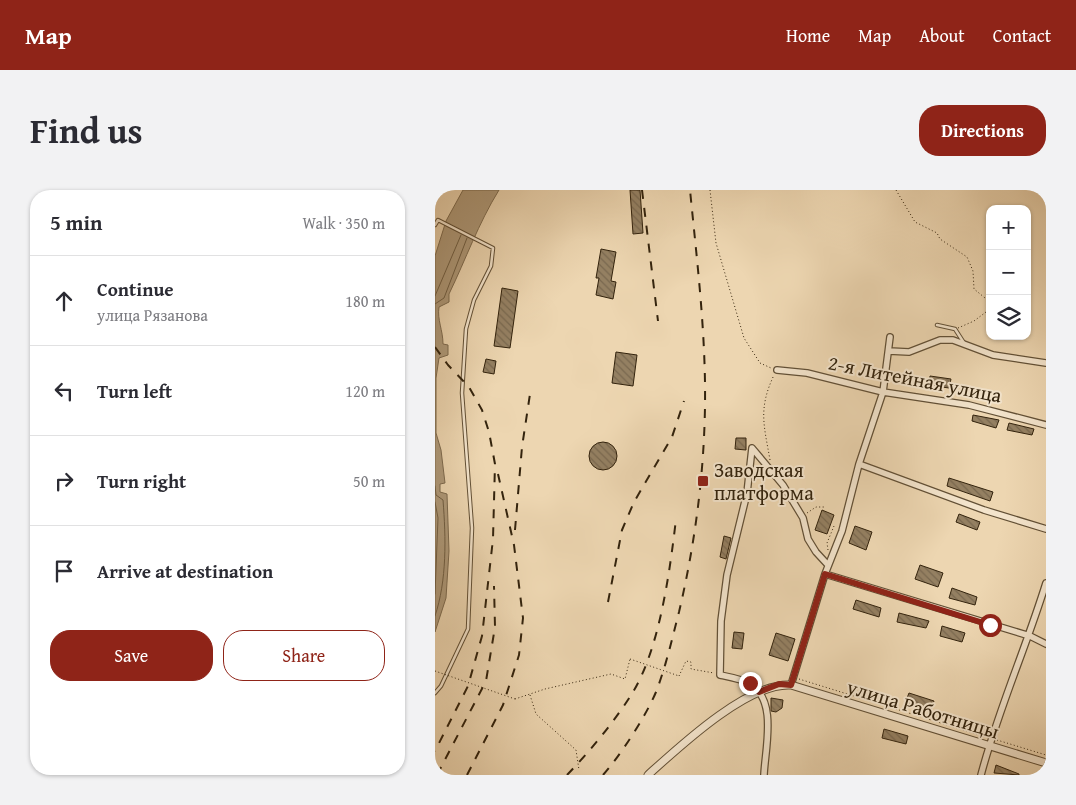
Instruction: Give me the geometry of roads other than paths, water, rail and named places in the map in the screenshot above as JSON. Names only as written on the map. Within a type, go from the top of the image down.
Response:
[{"type":"street","points":[[648,775],[691,737],[759,692],[792,681],[825,574],[842,531],[859,464],[883,392],[890,337]]},
{"type":"street","points":[[889,351],[909,352],[940,340],[953,340],[993,355],[1046,363]]},
{"type":"street","name":"2-я Литейная улица","points":[[777,370],[785,369],[807,373],[883,392],[969,405],[1046,425]]},
{"type":"street","points":[[764,775],[770,728],[759,692],[750,683],[720,675],[721,621],[727,576],[747,493],[752,448],[772,471],[803,518],[808,539],[816,552],[829,563]]},
{"type":"street","points":[[859,464],[984,510],[1046,529]]},
{"type":"street","points":[[825,574],[1030,636],[1046,644]]},
{"type":"street","points":[[981,775],[1011,682],[1030,636],[1046,583]]},
{"type":"street","name":"улица Работницы","points":[[792,681],[991,742],[1046,763]]},
{"type":"lane","points":[[435,225],[438,220],[493,248],[491,266],[475,300],[466,329],[462,393],[472,528],[468,629],[441,686],[435,693]]},
{"type":"lane","points":[[937,325],[955,329],[964,344]]},
{"type":"water","points":[[463,190],[499,190],[478,229],[449,294],[449,302],[439,307],[443,344],[448,345],[448,355],[439,358],[436,378],[436,433],[441,450],[445,483],[440,484],[440,492],[447,494],[449,551],[446,598],[435,632],[435,256],[446,221]]},
{"type":"railway","points":[[642,190],[658,321]]},
{"type":"railway","points":[[603,775],[632,735],[656,692],[679,612],[694,535],[703,458],[705,379],[701,298],[690,190]]},
{"type":"railway","points":[[435,347],[448,365],[469,387],[482,410],[489,432],[495,464],[493,539],[482,636],[468,686],[435,751]]},
{"type":"railway","points":[[515,530],[522,447],[530,394]]},
{"type":"railway","points":[[608,602],[622,530],[634,502],[672,437],[684,401]]},
{"type":"railway","points":[[467,775],[503,705],[519,655],[523,618],[514,545],[498,474]]},
{"type":"railway","points":[[567,775],[611,724],[633,692],[642,674],[657,631],[671,561],[676,519]]},
{"type":"railway","points":[[437,775],[486,681],[495,627],[494,586]]},
{"type":"place","name":"Заводская платформа","points":[[703,481]]}]
